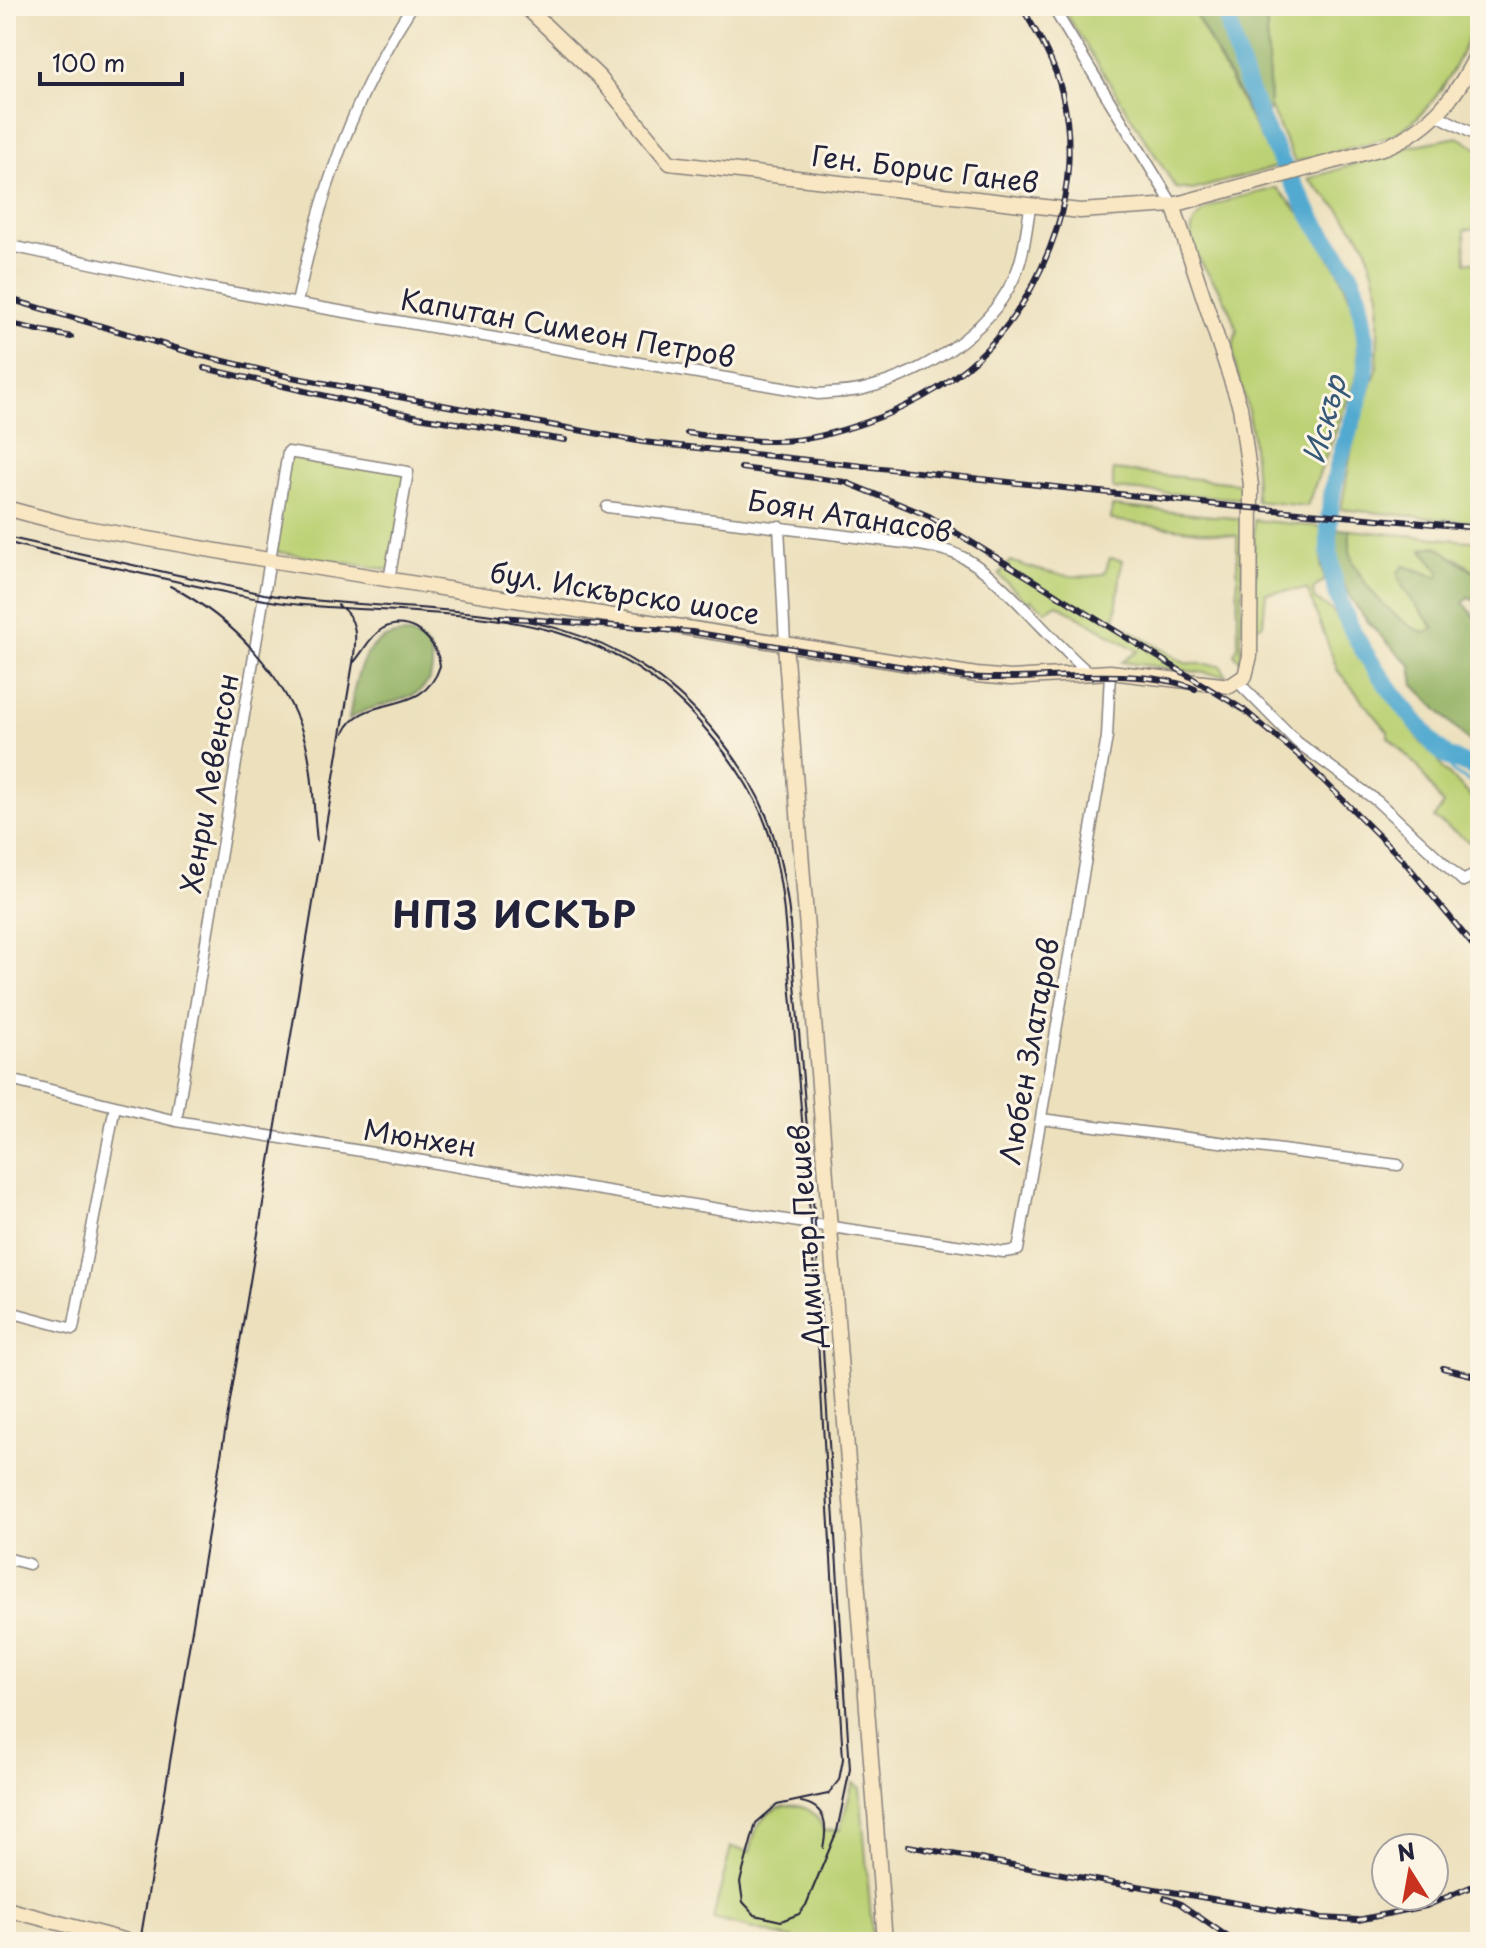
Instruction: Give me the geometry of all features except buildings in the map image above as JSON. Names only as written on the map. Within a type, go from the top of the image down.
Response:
[{"type":"street","points":[[297,303],[325,190],[372,80],[412,6]]},
{"type":"street","name":"Ген. Борис Ганев","points":[[525,6],[599,77],[670,163],[1030,208],[1080,211],[1173,205],[1361,154],[1406,138],[1437,115],[1476,65],[1480,47]]},
{"type":"street","points":[[1052,6],[1173,205],[1240,407],[1251,485],[1250,656],[1245,676],[1238,682],[1297,742],[1377,801],[1463,881],[1480,872]]},
{"type":"street","points":[[1437,115],[1480,137]]},
{"type":"street","name":"Капитан Симеон Петров","points":[[6,245],[297,303],[818,394],[864,390],[906,375],[942,355],[1001,301],[1014,278],[1030,208]]},
{"type":"street","name":"Хенри Левенсон","points":[[176,1121],[288,452],[408,472],[389,580]]},
{"type":"street","name":"Боян Атанасов","points":[[607,507],[913,544],[964,558],[989,576],[1057,647],[1088,672]]},
{"type":"street","name":"бул. Искърско шосе","points":[[6,508],[69,525],[269,560],[976,675],[1011,678],[1110,672],[1222,687],[1238,682]]},
{"type":"street","name":"Димитър Пешев","points":[[779,526],[785,644],[885,1942]]},
{"type":"street","name":"Любен Златаров","points":[[830,1227],[1004,1252],[1018,1250],[1107,737],[1110,672]]},
{"type":"street","name":"Мюнхен","points":[[6,1079],[176,1121],[830,1227]]},
{"type":"street","points":[[6,1311],[73,1329],[115,1106]]},
{"type":"street","points":[[1041,1119],[1398,1165]]},
{"type":"street","points":[[6,1558],[29,1564]]},
{"type":"street","points":[[6,1909],[131,1942]]},
{"type":"green space","points":[[1061,6],[1191,6],[1276,167],[1193,190],[1176,188]]},
{"type":"green space","points":[[1191,6],[1266,6],[1270,107],[1260,133]]},
{"type":"green space","points":[[1266,6],[1480,6],[1480,10],[1448,78],[1426,109],[1413,121],[1388,137],[1295,162],[1270,107]]},
{"type":"green space","points":[[1458,137],[1480,150],[1480,229],[1465,230],[1466,262],[1480,262],[1480,523],[1341,509],[1353,442],[1377,369],[1379,294],[1366,245],[1339,209],[1308,179],[1411,146]]},
{"type":"green space","points":[[1277,188],[1300,213],[1339,272],[1357,315],[1358,372],[1307,506],[1256,501],[1250,422],[1234,361],[1237,331],[1225,300],[1202,265],[1192,242],[1196,220],[1206,210],[1231,199]]},
{"type":"green space","points":[[288,452],[408,472],[391,570],[271,551]]},
{"type":"green space","points":[[1113,470],[1244,484],[1244,499],[1113,489]]},
{"type":"green space","points":[[1112,506],[1243,519],[1241,662],[1234,654],[1238,646],[1237,536],[1111,520]]},
{"type":"green space","points":[[1254,520],[1323,527],[1321,567],[1325,580],[1313,589],[1315,599],[1334,612],[1358,656],[1423,745],[1434,751],[1443,769],[1480,805],[1480,849],[1434,818],[1443,805],[1418,767],[1388,737],[1388,731],[1338,671],[1307,589],[1266,593],[1263,624],[1258,627],[1254,622]]},
{"type":"green space","points":[[1337,529],[1350,530],[1351,558],[1374,594],[1402,620],[1424,633],[1434,628],[1408,595],[1397,573],[1404,566],[1438,577],[1440,571],[1422,549],[1436,546],[1480,576],[1480,603],[1469,598],[1463,603],[1480,622],[1480,753],[1414,685],[1411,665],[1378,633],[1348,594],[1337,566]]},
{"type":"green space","points":[[1350,530],[1480,542],[1480,576],[1459,559],[1422,550],[1440,571],[1438,577],[1415,569],[1412,599],[1434,629],[1424,634],[1392,613],[1366,584],[1351,558]]},
{"type":"green space","points":[[1110,558],[1122,560],[1115,621],[1185,663],[1220,665],[1227,676],[1122,662],[1138,651],[1057,604],[1046,611],[1031,600],[1027,602],[999,575],[1010,561],[1057,574],[1094,576],[1105,573]]},
{"type":"green space","points":[[409,634],[425,644],[430,652],[430,677],[424,687],[413,695],[359,713],[349,720],[357,676],[370,650],[392,635]]},
{"type":"green space","points":[[853,1783],[860,1788],[873,1942],[805,1942],[713,1919],[731,1847],[750,1852],[761,1822],[781,1807],[807,1809],[820,1822],[823,1831],[840,1830]]},
{"type":"waterway","name":"Искър","points":[[1226,6],[1239,62],[1260,116],[1313,219],[1349,272],[1361,311],[1366,344],[1365,376],[1339,463],[1329,518],[1330,557],[1337,592],[1349,624],[1366,654],[1436,747],[1448,757],[1480,770]]},
{"type":"waterway","points":[[1440,750],[1453,772],[1480,788]]},
{"type":"tram line","points":[[6,537],[264,594],[327,602],[448,610],[505,617],[561,629],[614,651],[665,683],[713,730],[745,773],[774,836],[789,911],[815,1225],[850,1769],[837,1831],[806,1905],[799,1914],[781,1921],[755,1915],[743,1902],[740,1882],[756,1823],[777,1805],[828,1794],[839,1780],[843,1759],[811,1224],[784,912],[770,837],[740,774],[708,732],[665,689],[620,658],[572,637],[522,624],[470,616],[263,600],[6,542]]},
{"type":"tram line","points":[[170,586],[215,614],[235,632],[271,672],[285,695],[309,755],[317,841]]},
{"type":"tram line","points":[[140,1942],[353,663],[355,631],[350,617],[338,605]]},
{"type":"tram line","points":[[344,733],[353,720],[364,712],[407,700],[420,693],[432,683],[440,666],[428,639],[412,627],[402,625],[392,625],[377,632],[354,662]]},
{"type":"tram line","points":[[801,1802],[816,1808],[823,1818],[823,1848]]},
{"type":"railway","points":[[687,433],[787,441],[820,436],[862,424],[936,389],[968,366],[995,340],[1040,272],[1061,215],[1067,180],[1068,128],[1059,81],[1045,48],[1021,6]]},
{"type":"railway","points":[[6,298],[199,355],[291,377],[643,442],[1229,506],[1480,528]]},
{"type":"railway","points":[[6,323],[71,337]]},
{"type":"railway","points":[[204,368],[418,417],[565,440]]},
{"type":"railway","points":[[741,468],[845,482],[929,516],[1244,710],[1297,754],[1404,861],[1480,954]]},
{"type":"railway","points":[[501,617],[692,632],[965,677],[1144,677],[1195,689]]},
{"type":"railway","points":[[1443,1368],[1480,1377]]},
{"type":"railway","points":[[908,1846],[1134,1887]]},
{"type":"railway","points":[[1126,1884],[1322,1918],[1358,1920],[1426,1906],[1480,1883]]},
{"type":"railway","points":[[1165,1898],[1179,1903],[1235,1942]]},
{"type":"district","name":"НПЗ ИСКЪР","points":[[515,913]]}]
